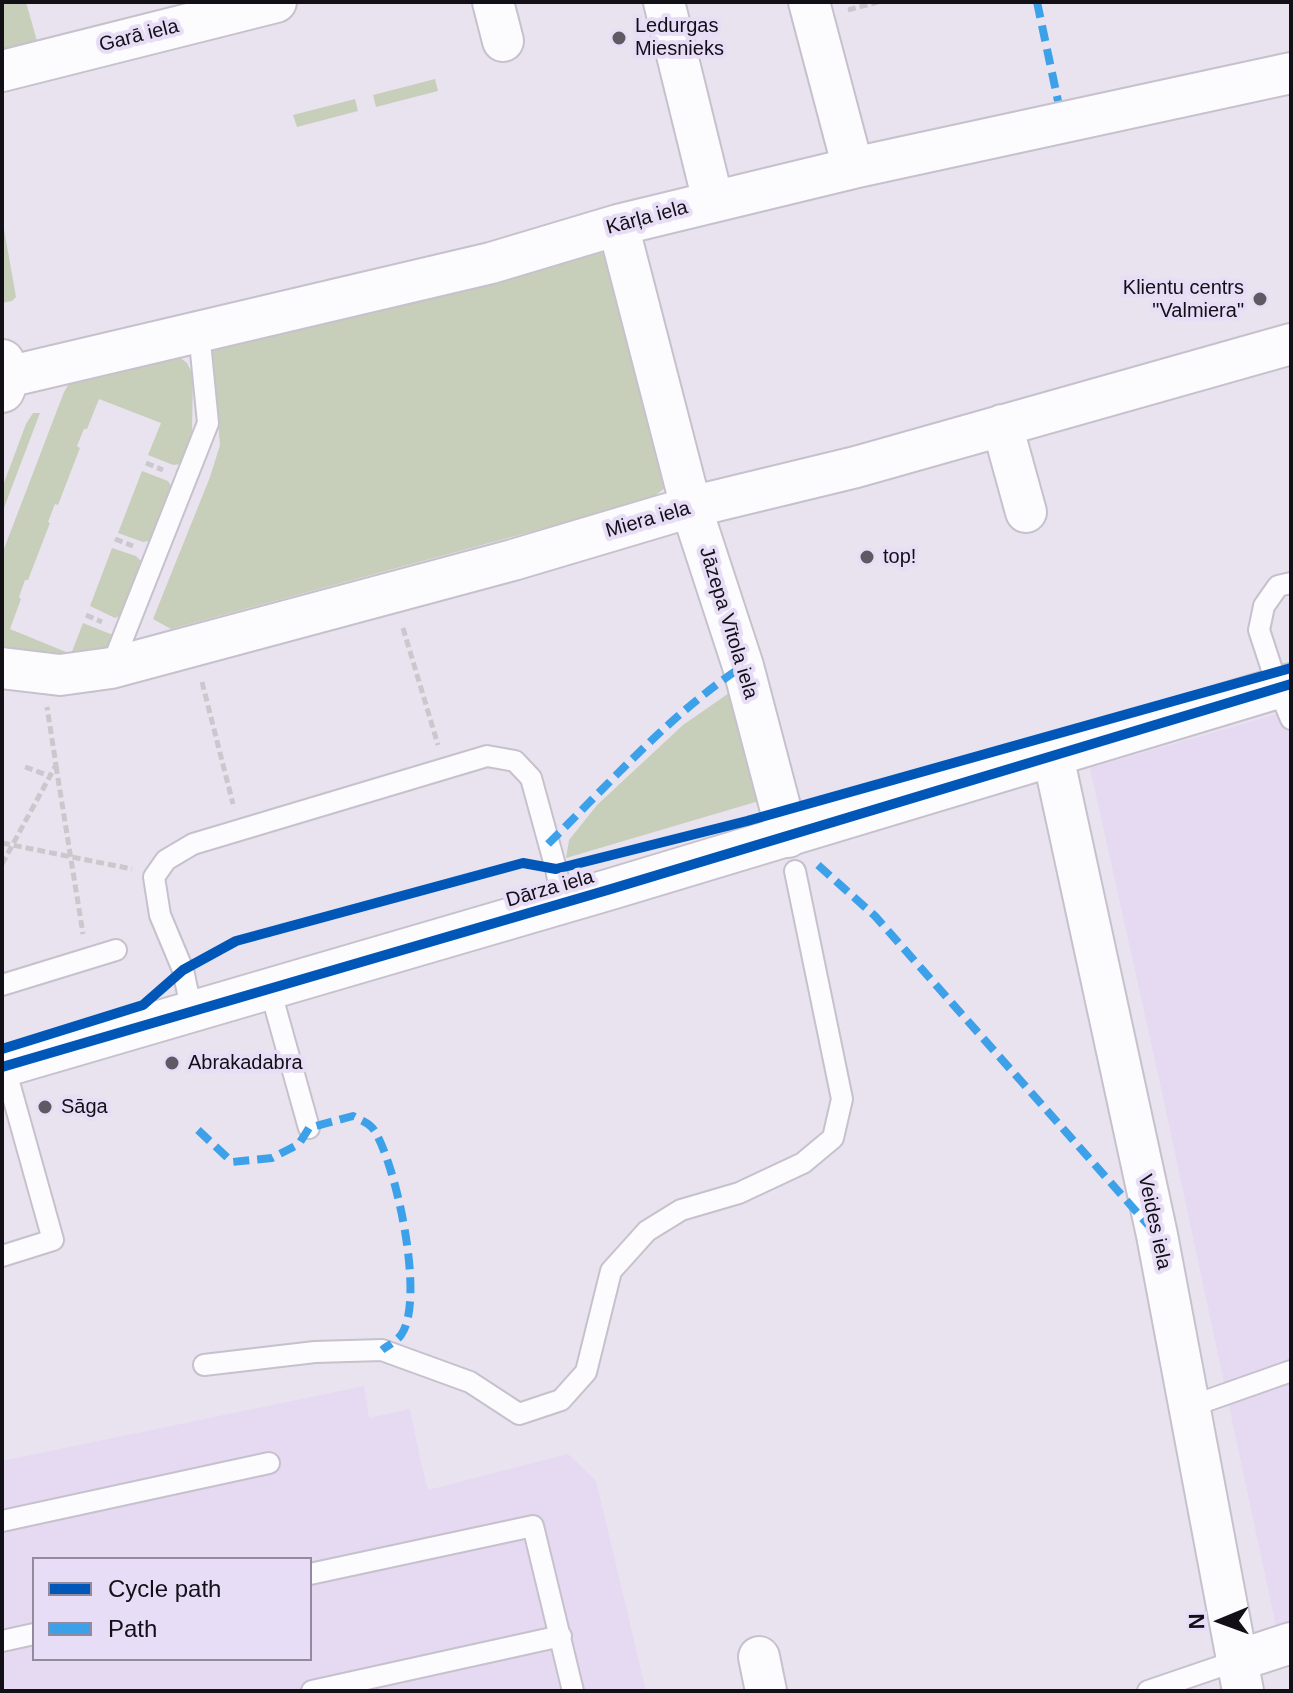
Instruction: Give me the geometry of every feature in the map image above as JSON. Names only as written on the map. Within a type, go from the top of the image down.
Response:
[{"type":"street","name":"Garā iela","points":[[2,71],[276,2]]},
{"type":"street","points":[[493,2],[503,41]]},
{"type":"street","points":[[664,2],[713,201]]},
{"type":"street","points":[[809,2],[853,168]]},
{"type":"street","name":"Kārļa iela","points":[[4,376],[491,263],[618,225],[853,168],[1291,73]]},
{"type":"street","name":"Jāzepa Vītola iela","points":[[618,225],[691,507],[743,666],[791,854]]},
{"type":"street","name":"Miera iela","points":[[2,668],[60,675],[111,668],[513,560],[691,507],[856,467],[1291,344]]},
{"type":"street","points":[[1002,425],[1026,512]]},
{"type":"street","name":"Dārza iela","points":[[3,1064],[563,904],[791,854],[1053,756],[1287,697]]},
{"type":"street","name":"Veides iela","points":[[1053,756],[1157,1235],[1240,1676]]},
{"type":"street","points":[[1240,1676],[1291,1643]]},
{"type":"lane","points":[[111,668],[208,423],[199,332]]},
{"type":"lane","points":[[1287,697],[1259,630],[1264,606],[1278,586],[1291,583]]},
{"type":"lane","points":[[192,1012],[183,970],[160,915],[154,877],[166,860],[193,844],[487,756],[515,761],[531,778],[563,904]]},
{"type":"lane","points":[[204,1365],[315,1352],[382,1350],[470,1382],[519,1414],[561,1400],[586,1372],[611,1271],[647,1231],[681,1210],[739,1193],[803,1163],[833,1138],[842,1099],[791,854]]},
{"type":"lane","points":[[2,985],[116,950]]},
{"type":"lane","points":[[270,989],[309,1128]]},
{"type":"lane","points":[[2,1256],[53,1240],[3,1064]]},
{"type":"lane","points":[[1189,1407],[1291,1371]]},
{"type":"lane","points":[[2,1521],[269,1463]]},
{"type":"lane","points":[[312,1574],[533,1526],[573,1691]]},
{"type":"lane","points":[[2,1641],[32,1634]]},
{"type":"lane","points":[[312,1691],[561,1636]]},
{"type":"lane","points":[[1148,1691],[1240,1676]]},
{"type":"path","points":[[393,592],[445,769]]},
{"type":"path","points":[[192,646],[240,830]]},
{"type":"path","points":[[42,672],[89,958]]},
{"type":"path","points":[[2,864],[56,765]]},
{"type":"path","points":[[25,767],[50,776]]},
{"type":"path","points":[[2,843],[157,873]]},
{"type":"shaded area","points":[[1291,710],[1291,1626],[1277,1631],[1090,768]]},
{"type":"shaded area","points":[[364,1386],[369,1418],[410,1409],[428,1490],[568,1454],[596,1481],[646,1691],[2,1691],[2,1461]]},
{"type":"green space","points":[[2,2],[26,2],[37,41],[2,50]]},
{"type":"green space","points":[[435,79],[438,91],[376,107],[373,95]]},
{"type":"green space","points":[[355,99],[358,111],[297,127],[293,115]]},
{"type":"green space","points":[[2,218],[16,297],[2,303]]},
{"type":"green space","points":[[598,252],[613,257],[671,474],[665,488],[649,500],[171,629],[153,619],[220,445],[211,343]]},
{"type":"green space","points":[[178,356],[187,363],[193,375],[192,432],[181,464],[173,465],[148,455],[161,423],[99,399],[77,446],[80,448],[58,505],[55,504],[28,580],[25,580],[10,629],[71,654],[83,623],[113,635],[109,645],[96,658],[2,660],[2,554],[64,392],[70,382]]},
{"type":"green space","points":[[33,413],[40,413],[2,513],[2,488]]},
{"type":"green space","points":[[142,471],[168,481],[171,486],[149,541],[143,542],[118,533]]},
{"type":"green space","points":[[112,548],[136,556],[141,561],[122,615],[115,618],[90,606]]},
{"type":"green space","points":[[729,693],[759,801],[566,858],[569,840],[597,805],[683,725]]},
{"type":"marked path","points":[[1037,2],[1058,101]]},
{"type":"marked path","points":[[548,844],[690,705],[743,666]]},
{"type":"marked path","points":[[818,865],[875,916],[1157,1235]]},
{"type":"marked path","points":[[198,1130],[232,1162],[272,1158],[299,1144],[309,1128],[353,1116],[372,1128],[391,1171],[409,1264],[408,1318],[401,1335],[382,1350]]},
{"type":"cycle path","points":[[2,1049],[143,1005],[183,970],[236,941],[523,863],[556,869],[747,821],[1291,668]]},
{"type":"cycle path","points":[[2,1067],[611,889],[1291,684]]},
{"type":"place","name":"Ledurgas Miesnieks","points":[[619,38]]},
{"type":"place","name":"Klientu centrs \"Valmiera\"","points":[[1260,299]]},
{"type":"place","name":"top!","points":[[867,557]]},
{"type":"place","name":"Abrakadabra","points":[[172,1063]]},
{"type":"place","name":"Sāga","points":[[45,1107]]}]
